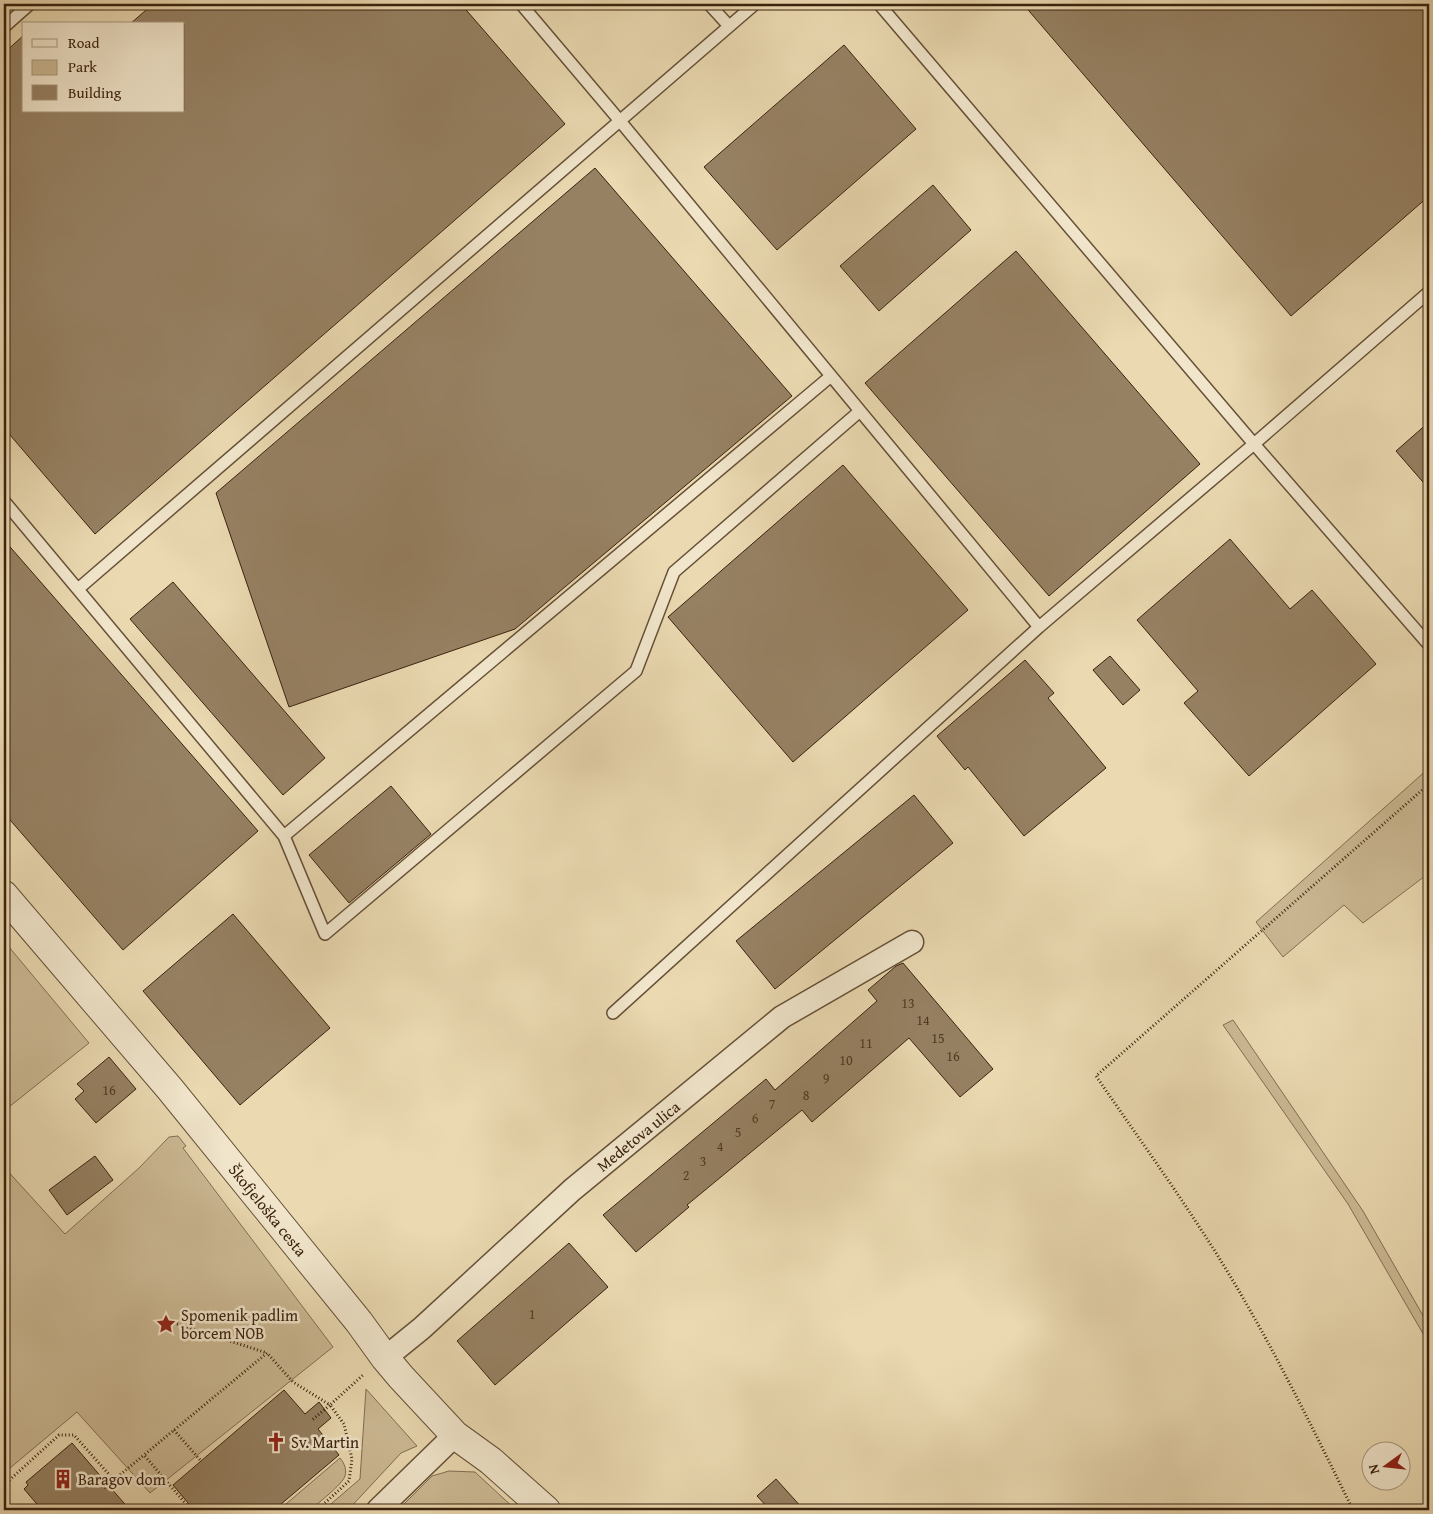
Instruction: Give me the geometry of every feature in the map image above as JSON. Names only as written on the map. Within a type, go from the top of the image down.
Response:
[{"type":"street","name":"Škofjeloška cesta","points":[[4,895],[170,1089],[359,1322],[385,1358],[455,1435],[491,1461],[546,1510]]},
{"type":"street","name":"Medetova ulica","points":[[385,1358],[422,1328],[572,1190],[782,1018],[912,942]]},
{"type":"street","points":[[378,1510],[455,1435]]},
{"type":"lane","points":[[4,27],[30,4]]},
{"type":"lane","points":[[521,4],[1039,627]]},
{"type":"lane","points":[[709,4],[729,26]]},
{"type":"lane","points":[[78,589],[755,4]]},
{"type":"lane","points":[[879,4],[1254,444],[1429,645]]},
{"type":"lane","points":[[613,1013],[1039,627],[1429,292]]},
{"type":"lane","points":[[284,836],[831,376]]},
{"type":"lane","points":[[4,501],[284,836],[325,934],[636,671],[674,572],[860,411]]},
{"type":"path","points":[[1353,1510],[1300,1403],[1243,1297],[1209,1242],[1096,1076],[1429,784]]},
{"type":"path","points":[[176,1324],[267,1352],[293,1382],[330,1405],[344,1424],[352,1459],[350,1480],[317,1510]]},
{"type":"path","points":[[104,1488],[267,1352]]},
{"type":"path","points":[[311,1422],[364,1375]]},
{"type":"path","points":[[174,1430],[201,1461]]},
{"type":"path","points":[[4,1485],[59,1435],[74,1435],[114,1480]]},
{"type":"path","points":[[144,1455],[191,1510]]},
{"type":"green space","points":[[1429,768],[1429,873],[1363,923],[1344,905],[1283,957],[1256,922]]},
{"type":"green space","points":[[4,941],[89,1043],[4,1111]]},
{"type":"green space","points":[[1233,1020],[1363,1211],[1429,1326],[1429,1344],[1348,1204],[1223,1025]]},
{"type":"green space","points":[[178,1136],[186,1146],[183,1148],[333,1347],[150,1493],[77,1412],[4,1473],[4,1167],[65,1234],[139,1168],[169,1137]]},
{"type":"green space","points":[[366,1389],[417,1446],[401,1453],[348,1510],[324,1510],[360,1479]]},
{"type":"green space","points":[[340,1458],[345,1466],[345,1476],[324,1499],[310,1510],[279,1510]]},
{"type":"green space","points":[[449,1471],[475,1472],[516,1510],[398,1510],[432,1476]]},
{"type":"building","points":[[153,4],[461,4],[565,124],[95,534],[4,428],[4,53],[22,37],[22,112],[185,112],[185,22],[132,22]]},
{"type":"building","points":[[1023,4],[1429,4],[1429,196],[1291,316]]},
{"type":"building","points":[[844,45],[916,129],[777,250],[704,167]]},
{"type":"building","points":[[595,168],[792,396],[515,629],[289,707],[216,493]]},
{"type":"building","points":[[933,185],[971,230],[879,311],[840,266]]},
{"type":"building","points":[[1016,251],[1200,464],[1049,596],[865,383]]},
{"type":"building","points":[[1429,422],[1429,489],[1396,451]]},
{"type":"building","points":[[843,465],[968,610],[793,762],[668,617]]},
{"type":"building","points":[[1230,539],[1290,609],[1312,590],[1376,664],[1249,776],[1184,703],[1198,691],[1137,620]]},
{"type":"building","points":[[4,540],[258,831],[123,950],[4,813]]},
{"type":"building","points":[[173,582],[325,758],[283,795],[130,619]]},
{"type":"building","points":[[1110,656],[1140,690],[1123,705],[1093,670]]},
{"type":"building","points":[[1025,660],[1054,693],[1048,698],[1106,768],[1024,836],[968,767],[965,770],[937,736]]},
{"type":"building","points":[[391,786],[431,834],[349,903],[309,855]]},
{"type":"building","points":[[914,795],[953,843],[775,989],[736,941]]},
{"type":"building","points":[[233,914],[330,1028],[240,1105],[143,991]]},
{"type":"building","points":[[903,963],[993,1069],[960,1097],[909,1038],[812,1122],[802,1110],[687,1205],[689,1207],[636,1252],[603,1215],[766,1079],[775,1090],[877,1001],[868,990],[896,966]]},
{"type":"building","points":[[109,1057],[136,1089],[96,1123],[75,1099],[84,1091],[77,1084]]},
{"type":"building","points":[[95,1156],[113,1180],[67,1215],[49,1190]]},
{"type":"building","points":[[569,1243],[608,1287],[495,1385],[457,1341]]},
{"type":"building","name":"Sv. Martin","points":[[284,1390],[305,1414],[319,1402],[331,1418],[318,1429],[339,1455],[274,1510],[194,1510],[173,1485]]},
{"type":"building","name":"Baragov dom","points":[[72,1443],[130,1510],[42,1510],[24,1489],[28,1485],[26,1482]]},
{"type":"building","points":[[776,1479],[804,1510],[770,1510],[757,1496]]},
{"type":"place","name":"Spomenik padlim borcem NOB","points":[[166,1324]]},
{"type":"place","name":"Sv. Martin","points":[[276,1442]]},
{"type":"place","name":"Baragov dom","points":[[63,1479]]}]
